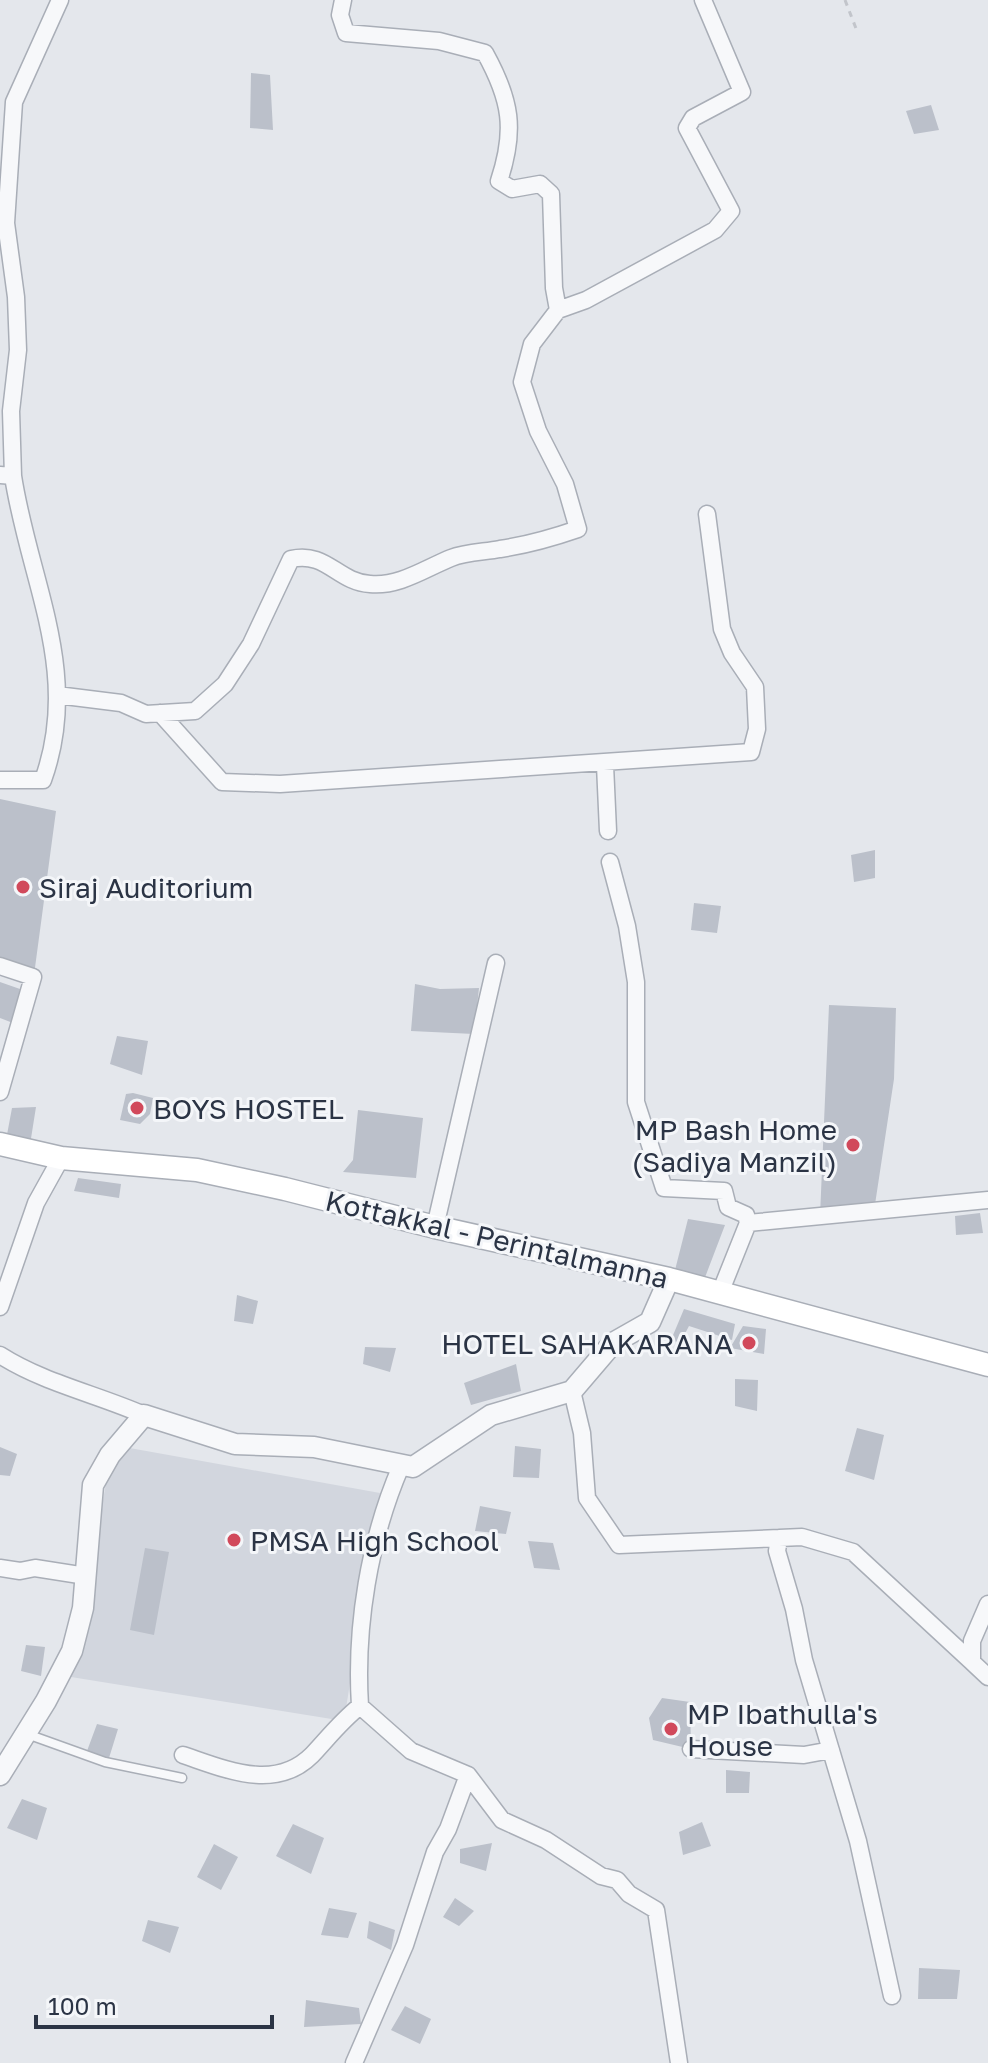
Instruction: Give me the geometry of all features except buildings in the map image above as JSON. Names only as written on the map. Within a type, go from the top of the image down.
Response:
[{"type":"main road","name":"Kottakkal - Perintalmanna","points":[[0,1144],[61,1158],[197,1170],[669,1279],[988,1365]]},
{"type":"street","points":[[0,780],[43,780],[55,747],[58,667],[42,588],[7,475],[18,350],[16,297],[6,223],[14,102],[60,0]]},
{"type":"street","points":[[343,0],[340,15],[346,33],[439,41],[485,53],[499,78],[510,111],[510,146],[499,181],[512,189],[540,184],[551,194],[554,288],[558,310]]},
{"type":"street","points":[[57,695],[121,703],[146,714],[195,711],[225,684],[263,621],[291,559],[308,555],[326,562],[338,573],[370,585],[424,573],[453,557],[538,543],[578,529],[565,484],[538,431],[522,382],[532,344],[558,310],[586,300],[715,230],[731,211],[687,128],[693,118],[742,92],[703,0]]},
{"type":"street","points":[[160,713],[222,782],[280,784],[352,777],[605,765],[751,752],[757,729],[755,687],[732,653],[722,629],[707,514]]},
{"type":"street","points":[[605,765],[608,831]]},
{"type":"street","points":[[610,862],[627,926],[636,982],[636,1102],[664,1188],[724,1191],[728,1207],[746,1215],[748,1223],[720,1293]]},
{"type":"street","points":[[435,1227],[496,963]]},
{"type":"street","points":[[0,966],[33,977],[0,1092]]},
{"type":"street","points":[[0,1307],[36,1203],[61,1158]]},
{"type":"street","points":[[748,1223],[988,1200]]},
{"type":"street","points":[[0,1355],[27,1372],[98,1394],[144,1415],[235,1444],[314,1447],[413,1467],[491,1415],[572,1391],[613,1343],[650,1322],[669,1279]]},
{"type":"street","points":[[572,1391],[582,1433],[587,1498],[619,1545],[802,1537],[853,1552],[988,1677]]},
{"type":"street","points":[[0,1775],[72,1651],[86,1576],[93,1485],[110,1455],[144,1415]]},
{"type":"street","points":[[401,1466],[390,1493],[366,1588],[357,1665],[360,1706],[411,1751],[468,1775],[502,1820],[546,1840],[601,1876],[617,1880],[629,1894],[656,1910],[679,2063]]},
{"type":"street","points":[[779,1538],[777,1551],[794,1609],[804,1660],[864,1864],[892,1996]]},
{"type":"street","points":[[0,1568],[20,1571],[35,1568],[86,1576]]},
{"type":"street","points":[[972,1662],[972,1641],[988,1604]]},
{"type":"street","points":[[183,1755],[240,1774],[278,1776],[305,1762],[360,1706]]},
{"type":"street","points":[[691,1749],[804,1755],[831,1750]]},
{"type":"street","points":[[354,2063],[405,1945],[435,1852],[448,1829],[468,1775]]},
{"type":"lane","points":[[27,1733],[105,1762],[182,1778]]},
{"type":"path","points":[[845,0],[857,31]]},
{"type":"shaded area","name":"PMSA High School","points":[[113,1445],[380,1493],[344,1721],[71,1677]]},
{"type":"place","name":"Siraj Auditorium","points":[[23,887]]},
{"type":"place","name":"BOYS HOSTEL","points":[[137,1108]]},
{"type":"place","name":"MP Bash Home (Sadiya Manzil)","points":[[853,1145]]},
{"type":"place","name":"HOTEL SAHAKARANA","points":[[749,1343]]},
{"type":"place","name":"PMSA High School","points":[[234,1540]]},
{"type":"place","name":"MP Ibathulla's House","points":[[671,1729]]}]
